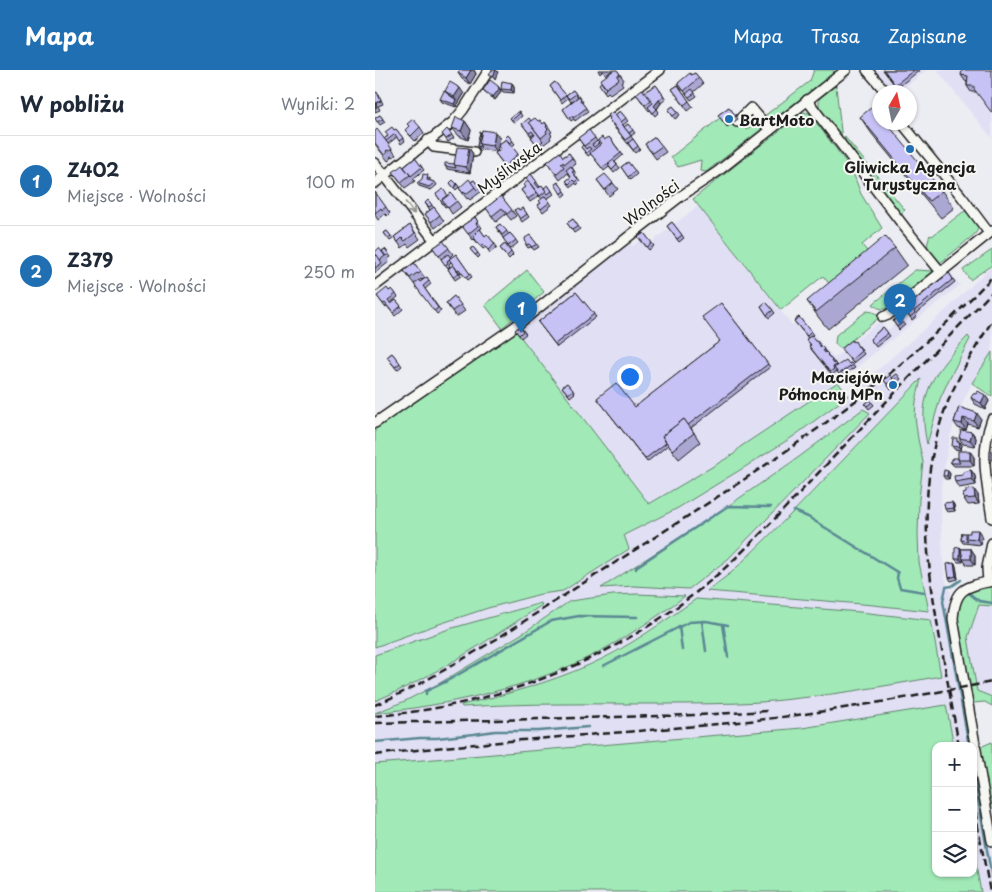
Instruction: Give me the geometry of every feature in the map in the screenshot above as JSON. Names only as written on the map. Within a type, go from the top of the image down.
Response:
[{"type":"street","points":[[375,183],[453,122],[489,70]]},
{"type":"street","name":"Myśliwska","points":[[375,286],[660,70]]},
{"type":"street","name":"Wolności","points":[[375,423],[513,328],[667,206],[717,172],[846,70]]},
{"type":"street","points":[[867,70],[880,85]]},
{"type":"street","points":[[807,100],[941,272]]},
{"type":"street","points":[[737,122],[751,108],[770,130]]},
{"type":"street","points":[[883,317],[888,315],[990,232],[908,130]]},
{"type":"street","points":[[429,140],[433,147],[474,152]]},
{"type":"street","points":[[375,163],[435,241]]},
{"type":"street","points":[[992,419],[986,440],[984,462],[992,518]]},
{"type":"street","points":[[992,543],[987,568],[990,582],[973,585],[961,592],[954,605],[953,619],[990,820],[992,841]]},
{"type":"shaded area","points":[[875,70],[927,70],[907,85],[887,85]]},
{"type":"shaded area","points":[[937,70],[992,70],[992,138],[964,104]]},
{"type":"shaded area","points":[[698,206],[792,325],[801,318],[834,358],[880,321],[888,330],[912,310],[907,303],[948,270],[960,285],[838,382],[740,447],[734,454],[649,505],[522,339],[526,335],[521,328],[625,243],[630,243],[633,246],[646,235],[652,242]]},
{"type":"shaded area","points":[[992,266],[992,352],[972,383],[959,410],[950,436],[941,486],[943,561],[946,582],[951,592],[948,613],[970,742],[953,742],[946,705],[802,728],[375,764],[375,713],[375,701],[441,668],[492,638],[541,605],[540,603],[479,620],[375,655],[375,647],[488,608],[541,594],[563,591],[629,549],[624,535],[678,508],[745,467],[794,436],[848,396],[946,310]],"holes":[[[967,337],[970,340],[940,399],[927,443],[939,369]],[[921,380],[916,401],[915,417],[918,439],[918,534],[919,562],[929,611],[708,591],[732,572],[794,511]],[[863,409],[870,413],[728,559],[689,589],[634,586],[602,588],[728,506],[799,457]],[[613,595],[684,597],[643,627],[618,641],[569,666],[541,677],[453,700],[375,713],[405,701],[440,683],[523,633],[570,601]],[[696,599],[860,612],[931,620],[941,676],[817,697],[759,702],[536,704],[462,707],[462,705],[501,696],[548,681],[590,664],[630,643]]]},
{"type":"shaded area","points":[[979,605],[992,606],[992,697],[977,691],[968,637]]},
{"type":"shaded area","points":[[977,779],[992,860],[992,892],[981,892],[977,870]]},
{"type":"green space","points":[[814,70],[834,70],[834,73],[706,172],[700,171],[701,160],[678,167],[671,157],[730,110],[746,130],[810,81]]},
{"type":"green space","points":[[835,86],[842,140],[818,109],[819,99]]},
{"type":"green space","points":[[803,112],[809,113],[852,170],[861,194],[882,228],[862,245],[875,261],[836,292],[823,276],[781,310],[693,199]]},
{"type":"green space","points":[[844,136],[905,210],[900,214],[852,154]]},
{"type":"green space","points":[[968,211],[980,226],[975,234],[939,264],[928,248],[930,235],[932,236],[963,212]]},
{"type":"green space","points":[[992,250],[992,265],[970,280],[963,270]]},
{"type":"green space","points":[[527,270],[544,292],[502,328],[485,305]]},
{"type":"green space","points":[[915,270],[934,271],[934,273],[892,307],[882,309],[873,304]]},
{"type":"green space","points":[[867,311],[873,312],[880,317],[842,348],[838,347],[835,343],[836,335]]},
{"type":"green space","points":[[516,331],[649,504],[734,454],[740,447],[838,382],[848,396],[794,436],[745,467],[678,508],[624,535],[629,549],[563,591],[541,594],[488,608],[375,647],[375,429]]},
{"type":"green space","points":[[968,336],[970,339],[940,399],[927,444],[924,426],[926,397],[937,373]]},
{"type":"green space","points":[[992,352],[992,397],[972,383]]},
{"type":"green space","points":[[921,379],[916,401],[915,417],[923,462],[918,534],[919,562],[929,611],[707,591],[732,572],[794,511]]},
{"type":"green space","points":[[863,409],[870,413],[728,559],[689,589],[634,586],[601,588],[728,506],[799,457]]},
{"type":"green space","points":[[992,585],[992,606],[979,605],[968,637],[977,691],[992,697],[992,706],[985,702],[973,703],[970,698],[956,622],[963,596],[977,588]]},
{"type":"green space","points":[[637,594],[685,596],[607,648],[570,666],[516,686],[460,700],[375,713],[405,701],[440,683],[523,633],[570,601]]},
{"type":"green space","points":[[696,599],[860,612],[931,620],[941,676],[851,691],[761,702],[535,704],[462,707],[461,705],[526,688],[603,659],[657,626]]},
{"type":"green space","points":[[541,603],[542,605],[460,657],[418,681],[375,701],[375,655],[449,629]]},
{"type":"green space","points":[[946,705],[953,742],[932,742],[932,877],[977,877],[977,870],[981,892],[375,892],[375,764],[802,728]]},
{"type":"green space","points":[[992,742],[992,812],[991,812],[980,747]]},
{"type":"building","points":[[460,70],[471,70],[466,78],[458,73]]},
{"type":"building","points":[[492,70],[496,70],[493,76],[489,74]]},
{"type":"building","points":[[614,70],[617,70],[620,74],[617,76],[619,79],[606,88],[600,80]]},
{"type":"building","points":[[884,70],[914,70],[895,85]]},
{"type":"building","points":[[962,70],[992,70],[992,113],[974,89],[974,86],[967,86],[968,76],[961,75]]},
{"type":"building","points":[[690,73],[691,75],[695,73],[699,78],[684,91],[678,83]]},
{"type":"building","points":[[490,80],[499,89],[493,97],[483,90]]},
{"type":"building","points":[[502,81],[512,83],[511,90],[501,89]]},
{"type":"building","points":[[450,82],[460,88],[454,97],[445,91]]},
{"type":"building","points":[[555,82],[566,95],[560,100],[550,86]]},
{"type":"building","points":[[601,82],[606,89],[604,91],[599,84]]},
{"type":"building","points":[[656,85],[664,96],[654,106],[657,109],[653,113],[648,107],[653,103],[644,92]]},
{"type":"building","points":[[678,85],[689,101],[684,105],[672,89]]},
{"type":"building","points":[[642,89],[651,100],[645,105],[636,94]]},
{"type":"building","points":[[692,89],[695,93],[689,97],[686,94]]},
{"type":"building","points":[[573,90],[576,94],[569,99],[566,95]]},
{"type":"building","points":[[444,91],[456,100],[454,104],[440,99]]},
{"type":"building","points":[[377,92],[381,101],[376,103],[377,107],[375,108],[375,93]]},
{"type":"building","points":[[579,96],[586,108],[573,118],[572,116],[569,118],[563,109]]},
{"type":"building","points":[[673,106],[678,112],[673,116],[668,110]]},
{"type":"building","name":"BartMoto","points":[[729,107],[736,116],[725,124],[718,115]]},
{"type":"building","points":[[872,107],[872,130],[892,130],[942,191],[929,201],[860,117]]},
{"type":"building","points":[[519,111],[520,113],[512,120],[510,118]]},
{"type":"building","points":[[620,111],[626,118],[621,122],[615,115]]},
{"type":"building","points":[[613,112],[631,136],[625,140],[609,119],[608,115]]},
{"type":"building","points":[[380,115],[383,119],[377,122],[375,118]]},
{"type":"building","points":[[456,117],[465,121],[461,131],[452,128]]},
{"type":"building","points":[[529,118],[531,121],[529,122],[543,141],[537,145],[531,137],[535,135],[532,131],[529,133],[522,124]]},
{"type":"building","points":[[535,118],[543,124],[545,122],[548,129],[547,133],[541,138],[529,122]]},
{"type":"building","points":[[413,119],[420,127],[411,136],[405,130],[409,126],[407,124]]},
{"type":"building","points":[[628,124],[633,130],[629,133],[624,127]]},
{"type":"building","points":[[392,127],[403,138],[399,141],[395,134],[386,141],[384,139],[388,136],[385,132]]},
{"type":"building","points":[[377,129],[392,149],[387,150],[387,153],[384,155],[375,143],[375,131]]},
{"type":"building","points":[[447,129],[452,135],[446,139],[442,134]]},
{"type":"building","points":[[482,130],[495,132],[493,146],[479,144]]},
{"type":"building","points":[[589,130],[595,138],[584,146],[578,138]]},
{"type":"building","points":[[480,132],[479,144],[481,147],[477,146]]},
{"type":"building","points":[[508,135],[513,141],[510,143],[505,138]]},
{"type":"building","points":[[602,137],[604,140],[609,137],[621,153],[602,168],[590,153],[601,144],[598,140]]},
{"type":"building","points":[[655,137],[662,146],[652,153],[645,144]]},
{"type":"building","points":[[506,139],[518,154],[505,166],[495,153],[501,149],[498,145]]},
{"type":"building","points":[[633,139],[638,146],[633,150],[628,143]]},
{"type":"building","points":[[597,141],[599,143],[594,147],[592,145]]},
{"type":"building","points":[[583,145],[586,149],[589,147],[591,149],[586,153],[581,147]]},
{"type":"building","points":[[457,147],[469,148],[466,167],[454,165]]},
{"type":"building","points":[[560,152],[563,157],[569,153],[572,158],[564,164],[563,162],[561,163],[564,167],[556,174],[547,162]]},
{"type":"building","points":[[415,158],[422,167],[411,176],[404,167]]},
{"type":"building","points":[[613,160],[617,165],[612,170],[608,165]]},
{"type":"building","points":[[628,162],[635,171],[628,177],[621,167]]},
{"type":"building","points":[[445,163],[454,164],[456,168],[445,166]]},
{"type":"building","points":[[402,165],[410,175],[401,182],[393,172]]},
{"type":"building","points":[[571,166],[574,171],[572,172],[578,179],[575,182],[573,180],[569,184],[566,181],[571,177],[566,170]]},
{"type":"building","points":[[423,174],[428,175],[427,180],[435,182],[429,187],[417,183],[422,179]]},
{"type":"building","points":[[531,174],[539,188],[542,185],[546,191],[540,196],[526,178]]},
{"type":"building","points":[[605,174],[613,183],[605,190],[597,180]]},
{"type":"building","points":[[469,179],[475,187],[466,194],[459,188]]},
{"type":"building","points":[[453,180],[457,184],[454,188],[450,183]]},
{"type":"building","points":[[474,180],[480,188],[477,190],[471,182]]},
{"type":"building","points":[[528,181],[537,193],[528,199],[521,190]]},
{"type":"building","points":[[558,182],[565,191],[561,194],[555,184]]},
{"type":"building","points":[[548,185],[552,191],[548,194],[544,188]]},
{"type":"building","points":[[443,189],[448,196],[442,200],[445,203],[443,204],[436,194]]},
{"type":"building","points":[[375,192],[386,207],[382,210],[381,208],[375,213]]},
{"type":"building","points":[[451,193],[457,201],[448,208],[442,200]]},
{"type":"building","points":[[501,196],[512,210],[507,214],[502,208],[492,216],[486,208]]},
{"type":"building","points":[[545,196],[550,202],[541,209],[538,205],[541,203],[539,201]]},
{"type":"building","points":[[428,200],[432,205],[429,207],[425,203]]},
{"type":"building","points":[[434,207],[440,215],[431,222],[425,214]]},
{"type":"building","points":[[518,208],[519,210],[523,208],[527,214],[520,219],[514,210]]},
{"type":"building","points":[[475,217],[478,226],[468,234],[462,226]]},
{"type":"building","points":[[573,219],[578,226],[572,230],[567,223]]},
{"type":"building","points":[[672,222],[682,235],[677,239],[667,226]]},
{"type":"building","points":[[500,224],[507,231],[502,235],[496,227]]},
{"type":"building","points":[[410,225],[415,233],[405,241],[402,238],[398,242],[394,237]]},
{"type":"building","points":[[480,229],[495,244],[488,250],[483,244],[480,246],[473,236]]},
{"type":"building","points":[[387,231],[391,236],[388,238],[384,233]]},
{"type":"building","points":[[510,233],[516,240],[508,246],[503,238]]},
{"type":"building","points":[[644,233],[652,243],[647,247],[638,237]]},
{"type":"building","points":[[530,235],[537,244],[532,247],[529,244],[526,245],[525,238]]},
{"type":"building","points":[[885,236],[895,248],[816,312],[807,301]]},
{"type":"building","points":[[443,241],[449,248],[439,256],[433,248]]},
{"type":"building","points":[[505,244],[511,252],[507,256],[500,248]]},
{"type":"building","points":[[473,247],[478,253],[475,255],[470,249]]},
{"type":"building","points":[[379,248],[385,256],[380,260],[375,253]]},
{"type":"building","points":[[385,249],[389,254],[386,256],[382,251]]},
{"type":"building","points":[[448,254],[451,258],[445,265],[441,259]]},
{"type":"building","points":[[456,254],[470,274],[465,277],[449,259]]},
{"type":"building","points":[[377,255],[382,263],[375,268],[375,256]]},
{"type":"building","points":[[414,263],[421,272],[410,278],[404,271]]},
{"type":"building","points":[[453,265],[459,273],[453,277],[448,269]]},
{"type":"building","points":[[949,273],[953,279],[914,311],[915,313],[910,317],[908,314],[913,310],[909,305]]},
{"type":"building","points":[[427,277],[429,281],[423,286],[438,308],[434,311],[414,284]]},
{"type":"building","points":[[387,288],[389,291],[392,289],[396,294],[388,300],[391,304],[396,300],[401,306],[393,313],[377,296]]},
{"type":"building","points":[[576,292],[594,314],[555,344],[538,322]]},
{"type":"building","points":[[454,296],[461,305],[452,311],[446,303]]},
{"type":"building","points":[[766,302],[773,310],[767,315],[761,306]]},
{"type":"building","points":[[721,303],[768,364],[688,425],[684,419],[662,436],[666,443],[645,459],[597,398],[616,383],[635,407],[720,341],[702,317]]},
{"type":"building","points":[[799,317],[811,332],[807,336],[794,321]]},
{"type":"building","points":[[898,317],[903,322],[897,327],[893,321]]},
{"type":"building","points":[[520,326],[523,331],[519,335],[515,330]]},
{"type":"building","points":[[883,327],[888,333],[874,344],[870,339]]},
{"type":"building","points":[[811,336],[828,354],[833,364],[834,362],[836,365],[830,372],[809,346],[811,345],[806,339]]},
{"type":"building","points":[[852,340],[853,342],[855,341],[861,351],[851,360],[841,349]]},
{"type":"building","points":[[392,353],[400,363],[395,367],[387,357]]},
{"type":"building","points":[[846,360],[849,364],[853,365],[839,374],[834,368]]},
{"type":"building","points":[[897,374],[899,376],[894,380],[892,378]]},
{"type":"building","points":[[890,375],[893,379],[887,384],[884,380]]},
{"type":"building","points":[[567,383],[573,390],[568,394],[562,387]]},
{"type":"building","points":[[978,391],[985,395],[981,403],[971,398],[973,393],[976,394]]},
{"type":"building","points":[[870,400],[872,402],[867,406],[865,404]]},
{"type":"building","points":[[959,407],[977,413],[974,421],[963,418],[962,424],[954,422]]},
{"type":"building","points":[[684,419],[694,433],[672,450],[662,436]]},
{"type":"building","points":[[961,430],[972,432],[970,440],[959,438]]},
{"type":"building","points":[[953,438],[957,438],[957,442],[960,442],[959,447],[952,446]]},
{"type":"building","points":[[958,451],[970,451],[970,460],[958,460]]},
{"type":"building","points":[[990,451],[992,451],[992,460],[990,460]]},
{"type":"building","points":[[953,458],[958,458],[960,463],[951,463]]},
{"type":"building","points":[[944,470],[948,471],[947,476],[943,476]]},
{"type":"building","points":[[971,470],[972,479],[955,482],[954,476],[963,475],[963,472]]},
{"type":"building","points":[[974,489],[975,498],[964,499],[963,494],[966,493],[966,490]]},
{"type":"building","points":[[952,502],[953,508],[945,509],[944,503]]},
{"type":"building","points":[[970,530],[978,530],[977,539],[966,538],[966,533],[970,533]]},
{"type":"building","points":[[962,533],[966,533],[968,541],[961,540]]},
{"type":"building","points":[[960,547],[960,559],[955,559],[955,548]]},
{"type":"building","points":[[961,549],[971,549],[971,559],[963,559]]},
{"type":"building","points":[[954,563],[956,576],[949,578],[947,564]]},
{"type":"waterway","points":[[636,569],[636,567],[728,506],[771,507]]},
{"type":"waterway","points":[[794,511],[808,517],[897,572],[900,588],[924,592]]},
{"type":"waterway","points":[[961,580],[952,586],[946,587],[943,601],[968,742]]},
{"type":"waterway","points":[[970,594],[979,601],[992,603]]},
{"type":"waterway","points":[[426,694],[426,691],[447,681],[551,621],[579,616],[637,617]]},
{"type":"waterway","points":[[702,621],[706,651]]},
{"type":"waterway","points":[[603,666],[689,622],[706,621],[728,625]]},
{"type":"waterway","points":[[723,624],[728,657]]},
{"type":"waterway","points":[[679,626],[682,650]]},
{"type":"waterway","points":[[375,742],[437,738],[495,731],[539,731],[588,727]]},
{"type":"waterway","points":[[976,787],[992,878]]},
{"type":"railway","points":[[375,705],[422,682],[498,638],[799,442],[847,408],[891,373],[953,317],[992,277]]},
{"type":"railway","points":[[375,716],[422,710],[468,701],[513,689],[557,673],[641,631],[717,575],[759,535],[992,292]]},
{"type":"railway","points":[[958,742],[928,557],[927,500],[935,442],[944,412],[960,376],[992,321]]},
{"type":"railway","points":[[375,755],[422,749],[749,721],[840,709],[992,682]]},
{"type":"railway","points":[[375,723],[698,715],[767,711]]},
{"type":"railway","points":[[977,822],[990,892]]},
{"type":"place","name":"BartMoto","points":[[729,119]]},
{"type":"place","name":"Gliwicka Agencja Turystyczna","points":[[910,149]]},
{"type":"place","name":"Z379","points":[[900,325]]},
{"type":"place","name":"Z402","points":[[521,333]]},
{"type":"place","name":"Maciejów Północny MPn","points":[[893,385]]}]
